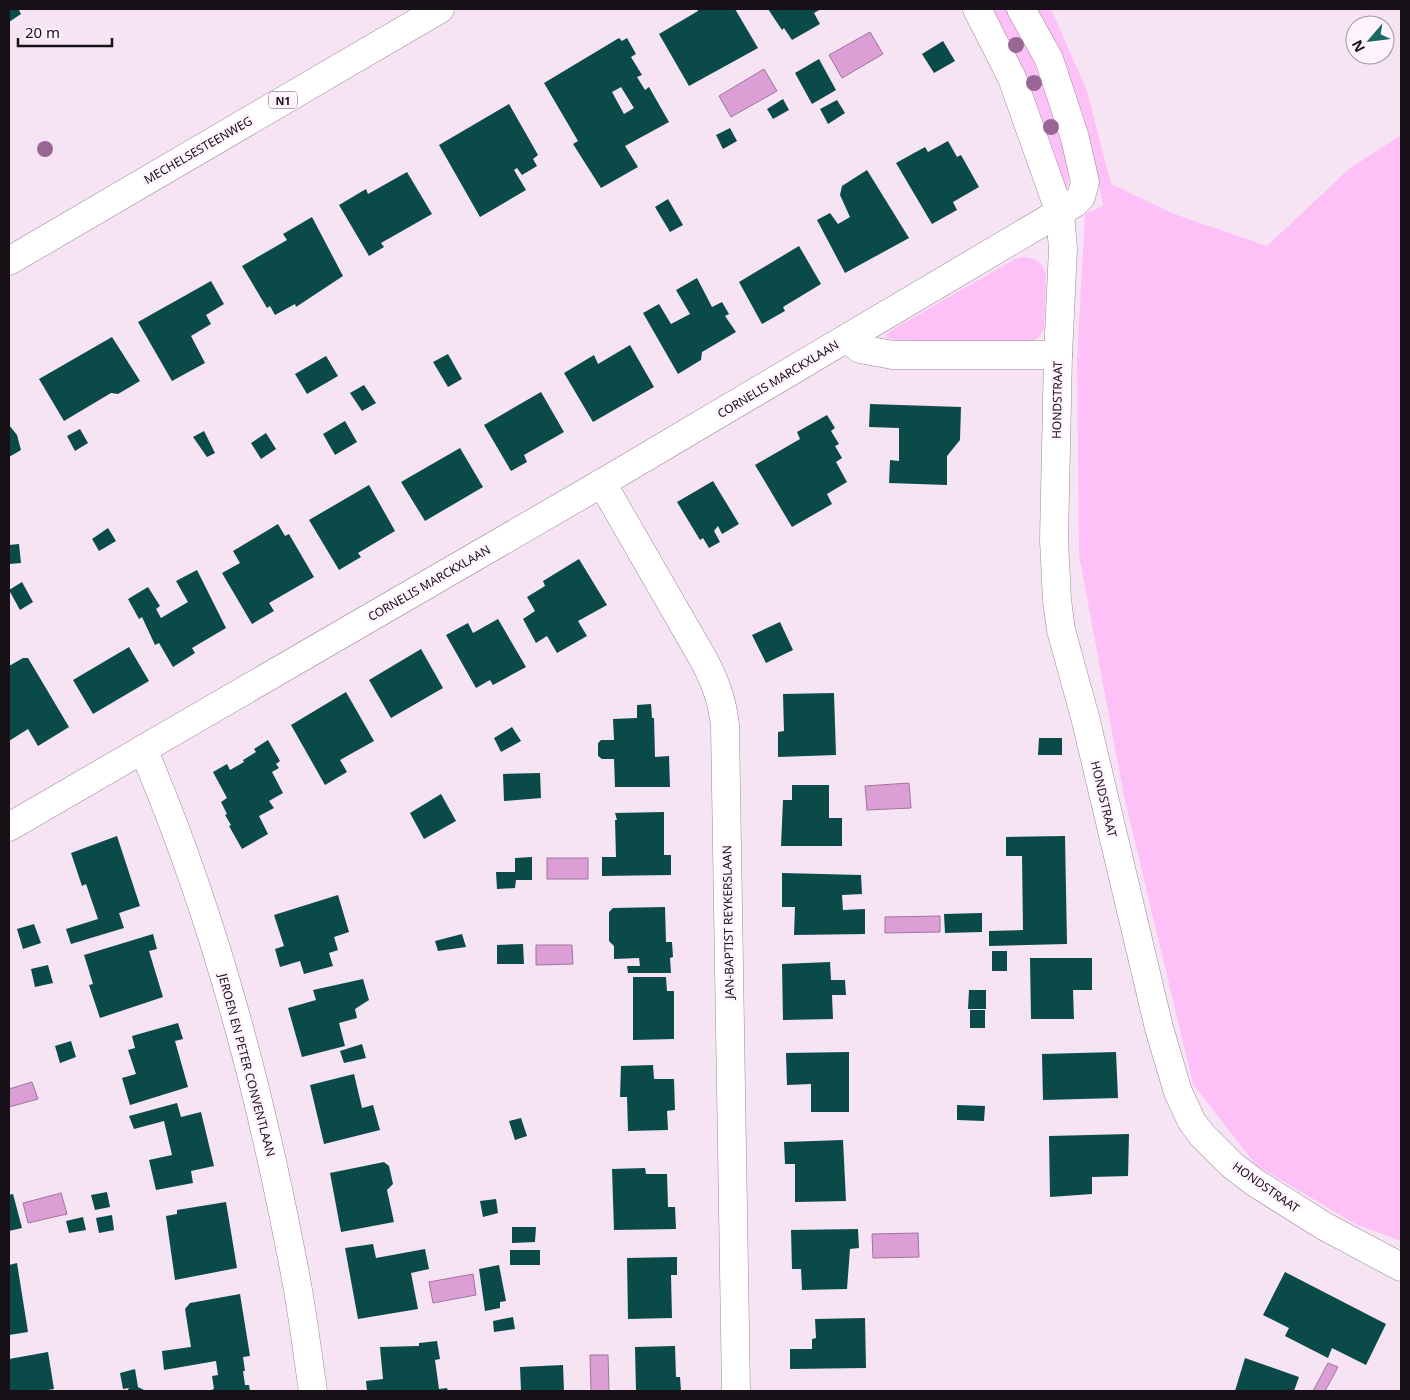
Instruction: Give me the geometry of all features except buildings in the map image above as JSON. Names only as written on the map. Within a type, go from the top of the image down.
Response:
[{"type":"street","name":"MECHELSESTEENWEG","points":[[9,261],[412,16],[440,9]]},
{"type":"street","name":"HONDSTRAAT","points":[[977,9],[1012,78],[1060,213],[1063,249],[1058,355],[1054,540],[1057,600],[1061,630],[1084,717],[1159,1028],[1178,1092],[1192,1122],[1202,1134],[1254,1182],[1324,1226],[1401,1267]]},
{"type":"street","points":[[1021,9],[1049,59],[1075,138],[1085,182],[1081,197],[1075,204],[1060,213]]},
{"type":"street","name":"CORNELIS MARCKXLAAN","points":[[9,827],[602,483],[1060,213]]},
{"type":"street","name":"CORNELIS MARCKXLAAN","points":[[847,338],[860,349],[893,355],[1058,355]]},
{"type":"street","name":"JAN-BAPTIST REYKERSLAAN","points":[[602,483],[705,662],[722,703],[725,725],[736,1391]]},
{"type":"street","name":"JEROEN EN PETER CONVENTLAAN","points":[[143,749],[170,813],[205,912],[241,1033],[277,1181],[298,1292],[313,1391]]},
{"type":"shaded area","points":[[991,9],[1008,9],[1025,40],[1057,119],[1069,170],[1067,193],[1053,160],[1043,124],[1027,80]]},
{"type":"shaded area","points":[[1037,9],[1051,9],[1087,91],[1111,184],[1174,214],[1267,246],[1349,169],[1401,135],[1401,1241],[1355,1224],[1256,1165],[1193,1084],[1124,796],[1079,555],[1077,361],[1085,214],[1103,206],[1093,155],[1079,105],[1061,56]]},
{"type":"shaded area","points":[[870,32],[883,54],[842,78],[829,55]]},
{"type":"shaded area","points":[[764,69],[777,91],[731,117],[719,96]]},
{"type":"shaded area","points":[[1022,257],[1037,261],[1045,270],[1046,275],[1044,328],[1033,341],[1023,344],[897,340],[887,338],[890,331],[1015,259]]},
{"type":"shaded area","points":[[909,783],[911,808],[867,810],[865,786]]},
{"type":"shaded area","points":[[547,858],[588,858],[588,879],[547,879]]},
{"type":"shaded area","points":[[940,916],[940,932],[885,933],[885,917]]},
{"type":"shaded area","points":[[536,945],[572,945],[573,964],[536,965]]},
{"type":"shaded area","points":[[32,1082],[38,1099],[9,1107],[9,1089]]},
{"type":"shaded area","points":[[61,1193],[67,1214],[28,1223],[23,1203]]},
{"type":"shaded area","points":[[918,1233],[919,1257],[873,1258],[872,1234]]},
{"type":"shaded area","points":[[473,1274],[476,1295],[433,1303],[429,1282]]},
{"type":"shaded area","points":[[590,1355],[608,1355],[609,1391],[591,1391]]},
{"type":"shaded area","points":[[1328,1363],[1338,1367],[1325,1391],[1313,1391]]}]
